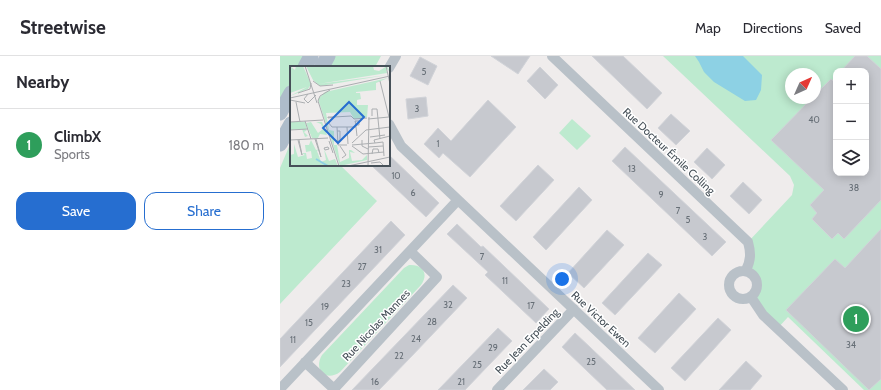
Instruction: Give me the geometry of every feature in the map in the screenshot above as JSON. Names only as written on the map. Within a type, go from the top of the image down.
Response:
[{"type":"main road","points":[[306,66],[311,56]]},
{"type":"main road","points":[[323,66],[328,56]]},
{"type":"main road","points":[[280,113],[290,95]]},
{"type":"main road","points":[[280,144],[290,126]]},
{"type":"street","points":[[390,66],[396,56]]},
{"type":"street","name":"Rue Docteur Émile Colling","points":[[552,56],[748,242],[751,251],[750,262],[746,270]]},
{"type":"street","name":"Rue Victor Ewen","points":[[390,126],[401,146],[659,390]]},
{"type":"street","points":[[280,389],[458,200]]},
{"type":"street","name":"Rue Nicolas Mannes","points":[[305,362],[334,389],[437,277],[410,251]]},
{"type":"street","points":[[746,270],[751,272],[756,280],[756,289],[751,297],[746,299],[737,298],[730,291],[728,282],[737,271],[746,270]]},
{"type":"street","points":[[751,297],[763,315],[843,390]]},
{"type":"street","name":"Rue Jean Erpelding","points":[[497,390],[574,309]]},
{"type":"green space","points":[[280,56],[305,56],[300,66],[290,66],[290,84],[280,103]]},
{"type":"green space","points":[[335,56],[381,56],[376,66],[330,66]]},
{"type":"green space","points":[[663,56],[881,56],[881,390],[864,390],[788,317],[777,329],[754,294],[757,287],[755,277],[746,270],[748,242],[792,195],[794,185],[790,176]]},
{"type":"green space","points":[[572,119],[591,136],[577,150],[559,133]]},
{"type":"green space","points":[[290,144],[290,166],[341,166],[377,201],[280,304],[280,168]]},
{"type":"green space","points":[[409,265],[418,266],[423,270],[424,277],[421,285],[340,372],[330,376],[322,373],[319,365],[322,355],[404,268]]},
{"type":"water","points":[[695,56],[743,56],[762,75],[761,90],[756,100],[745,101],[714,82],[704,72]]},
{"type":"building","points":[[491,56],[530,56],[518,74]]},
{"type":"building","points":[[592,56],[623,56],[662,93],[647,109]]},
{"type":"building","points":[[855,56],[867,56],[881,69],[881,200],[844,239],[838,233],[832,239],[812,219],[817,213],[810,205],[824,190],[771,140],[806,104],[821,104],[821,89],[831,79],[833,81],[833,176],[869,176],[869,68],[844,68]]},
{"type":"building","points":[[420,57],[437,66],[428,85],[410,76]]},
{"type":"building","points":[[540,67],[558,85],[545,99],[527,81]]},
{"type":"building","points":[[426,97],[428,116],[408,119],[406,99]]},
{"type":"building","points":[[488,100],[516,127],[470,177],[443,153],[439,158],[424,144],[438,128],[451,141]]},
{"type":"building","points":[[671,114],[690,131],[676,145],[658,128]]},
{"type":"building","points":[[625,147],[726,242],[712,256],[612,161]]},
{"type":"building","points":[[707,148],[725,165],[712,179],[694,162]]},
{"type":"building","points":[[390,156],[439,203],[426,217],[372,166],[390,166]]},
{"type":"building","points":[[538,165],[554,180],[516,221],[500,206]]},
{"type":"building","points":[[743,182],[762,200],[749,214],[730,196]]},
{"type":"building","points":[[579,187],[592,200],[546,250],[533,237]]},
{"type":"building","points":[[391,221],[405,235],[280,367],[280,339]]},
{"type":"building","points":[[457,224],[481,247],[483,246],[549,309],[536,323],[485,275],[488,272],[447,234]]},
{"type":"building","points":[[881,229],[881,379],[869,390],[786,310],[835,259],[845,268]]},
{"type":"building","points":[[607,230],[624,245],[584,288],[568,273]]},
{"type":"building","points":[[648,253],[662,265],[615,315],[602,303]]},
{"type":"building","points":[[453,285],[467,298],[410,358],[379,390],[352,390]]},
{"type":"building","points":[[679,293],[696,309],[655,353],[638,338]]},
{"type":"building","points":[[718,318],[731,330],[685,381],[671,368]]},
{"type":"building","points":[[498,328],[512,341],[465,390],[438,390]]},
{"type":"building","points":[[575,333],[635,390],[607,390],[562,347]]},
{"type":"building","points":[[746,361],[762,376],[750,390],[719,390]]},
{"type":"building","points":[[544,369],[558,382],[550,390],[523,390]]},
{"type":"place","name":"ClimbX","points":[[856,319]]}]
